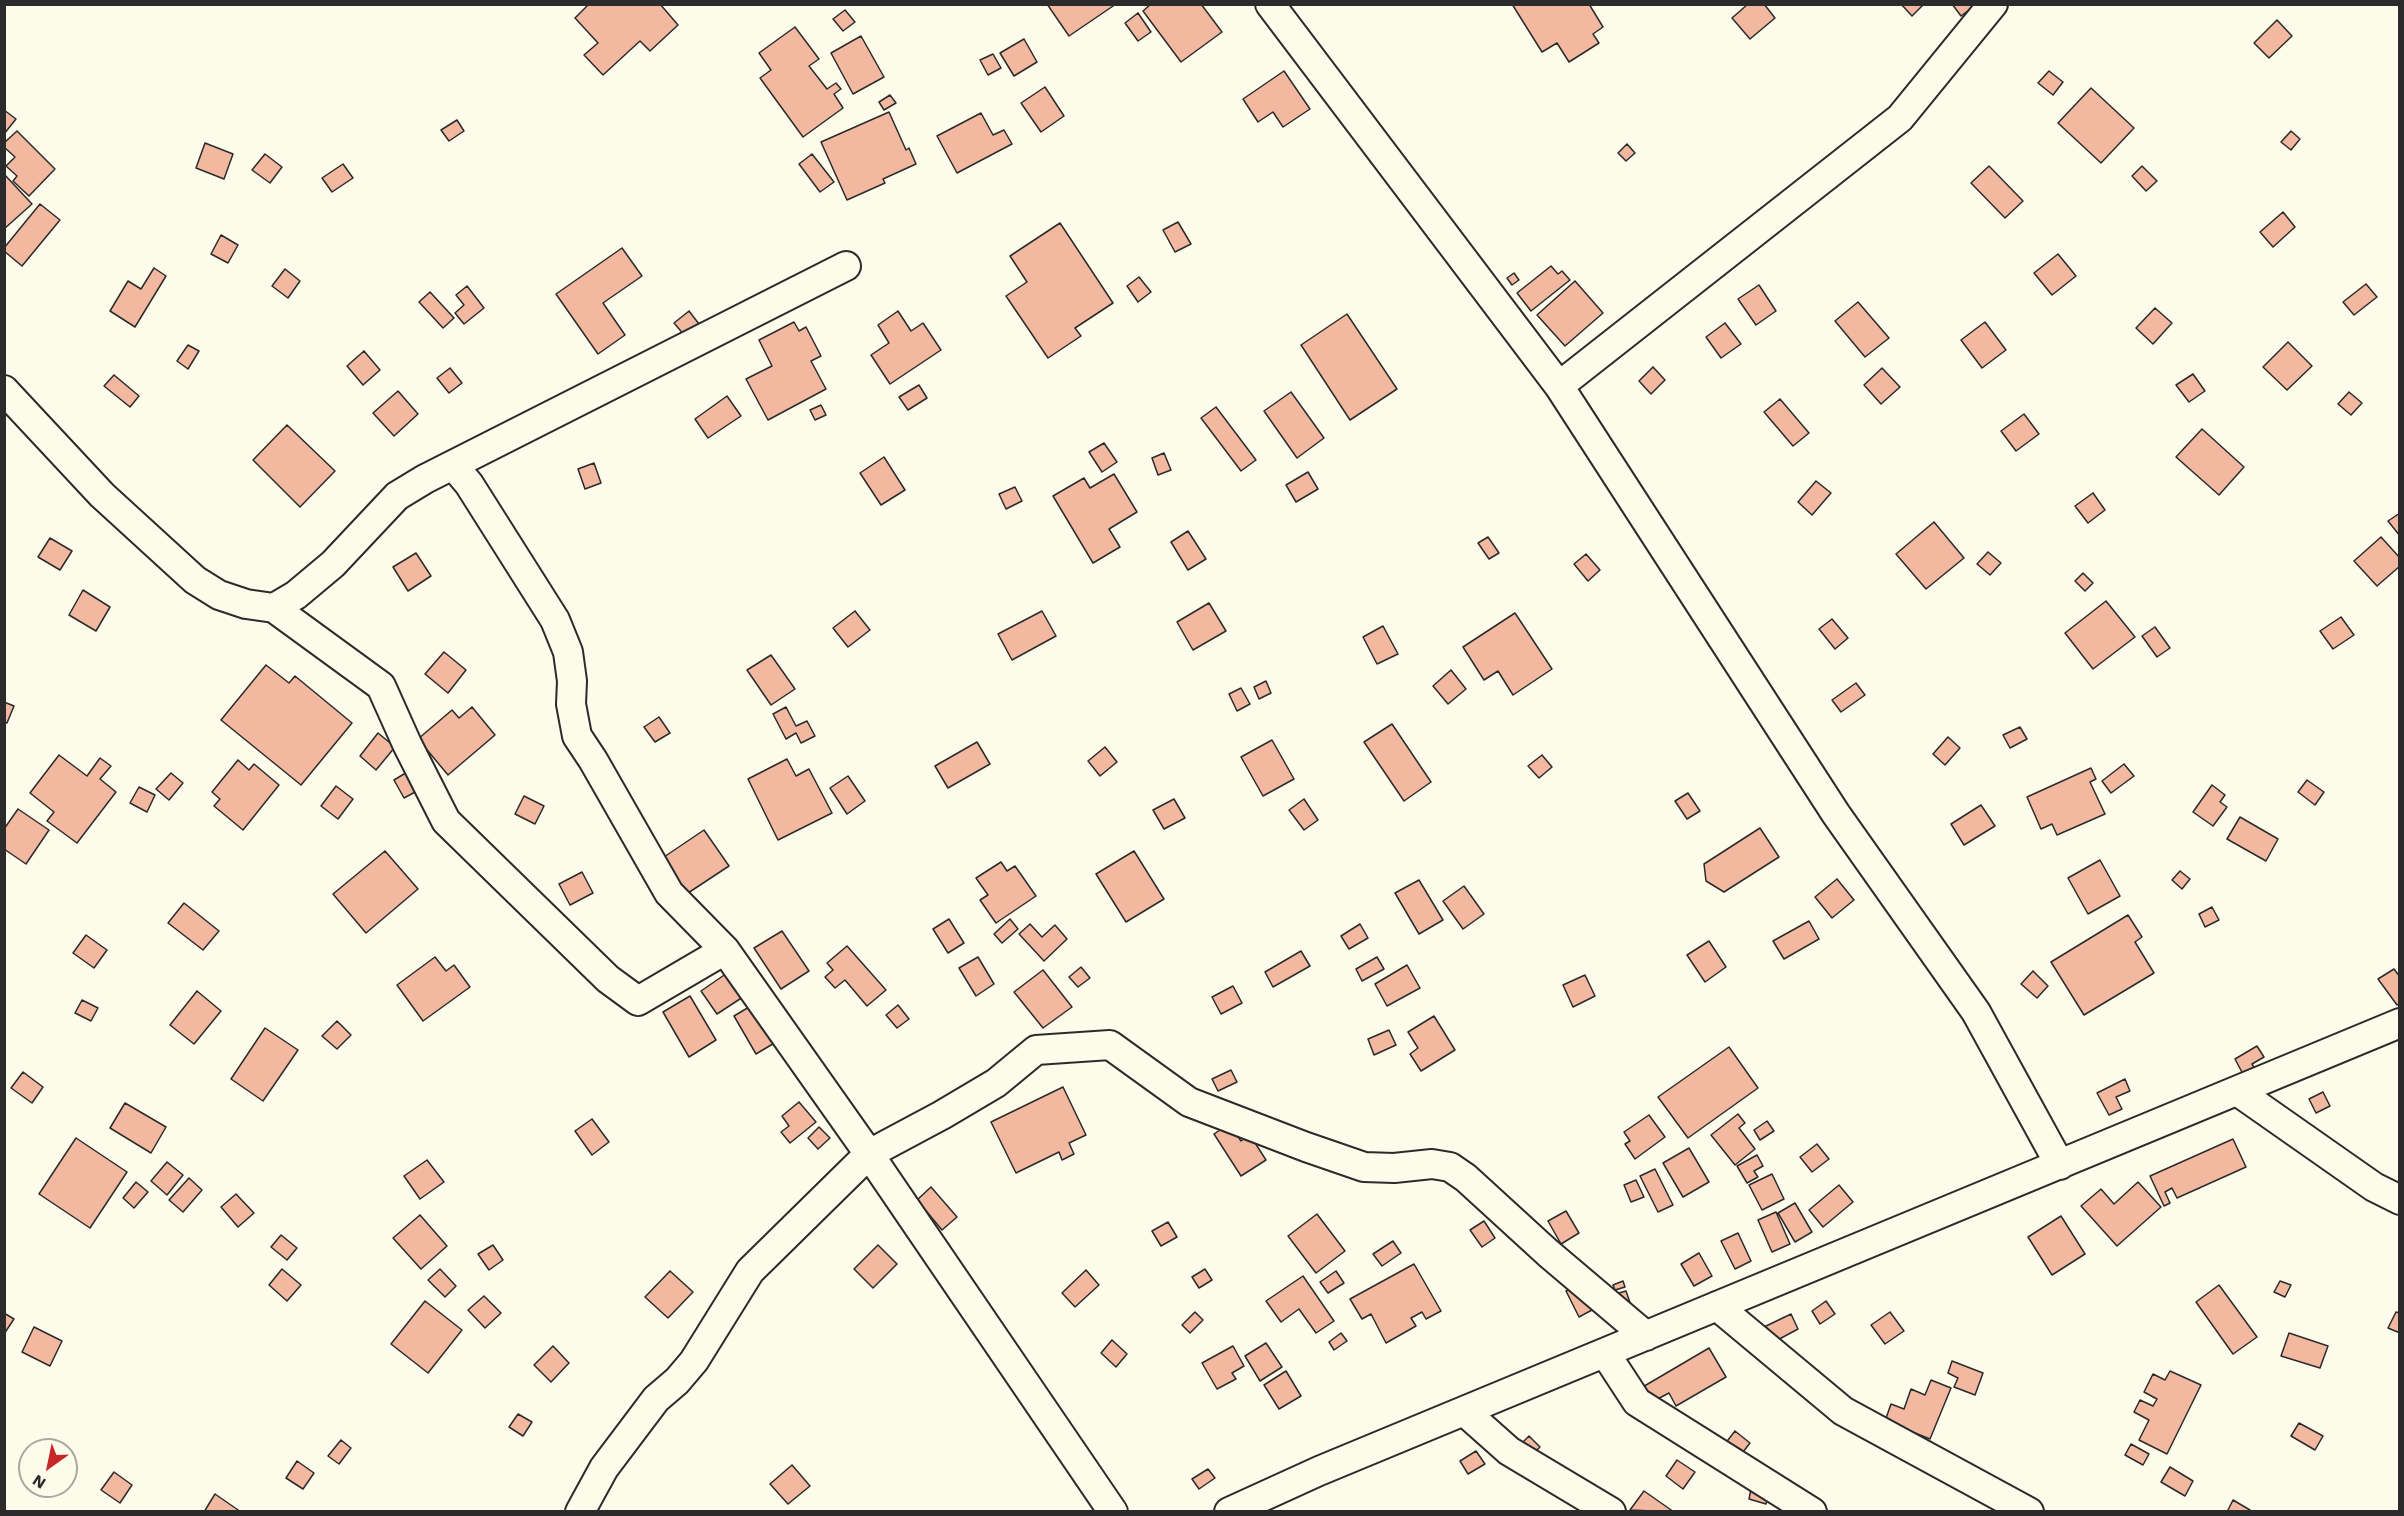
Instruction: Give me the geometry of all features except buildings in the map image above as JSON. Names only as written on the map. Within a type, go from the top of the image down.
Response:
[{"type":"street","points":[[1270,4],[1559,386],[1836,814],[1976,1011],[2060,1165]]},
{"type":"street","points":[[1559,386],[1900,118],[1993,4]]},
{"type":"street","points":[[274,608],[296,595],[333,564],[397,496],[453,465],[846,266]]},
{"type":"street","points":[[4,390],[102,495],[195,580],[219,595],[246,604],[274,608],[381,686],[446,821],[615,984],[638,1001],[725,950]]},
{"type":"street","points":[[453,465],[469,484],[555,620],[568,652],[572,681],[571,704],[577,736],[669,893],[725,950],[869,1154],[1113,1512]]},
{"type":"street","points":[[1229,1512],[1319,1471],[2400,1023]]},
{"type":"street","points":[[580,1512],[604,1468],[650,1408],[694,1361],[750,1271],[869,1154],[996,1083],[1036,1050],[1110,1045],[1189,1101],[1364,1167],[1394,1168],[1432,1164],[1449,1167],[1466,1178],[1548,1253],[1646,1336]]},
{"type":"street","points":[[2237,1091],[2374,1187],[2400,1200]]},
{"type":"street","points":[[1717,1306],[1843,1411],[2010,1508]]},
{"type":"street","points":[[1605,1353],[1638,1402],[1812,1512]]},
{"type":"street","points":[[1464,1411],[1509,1451],[1611,1512]]}]
